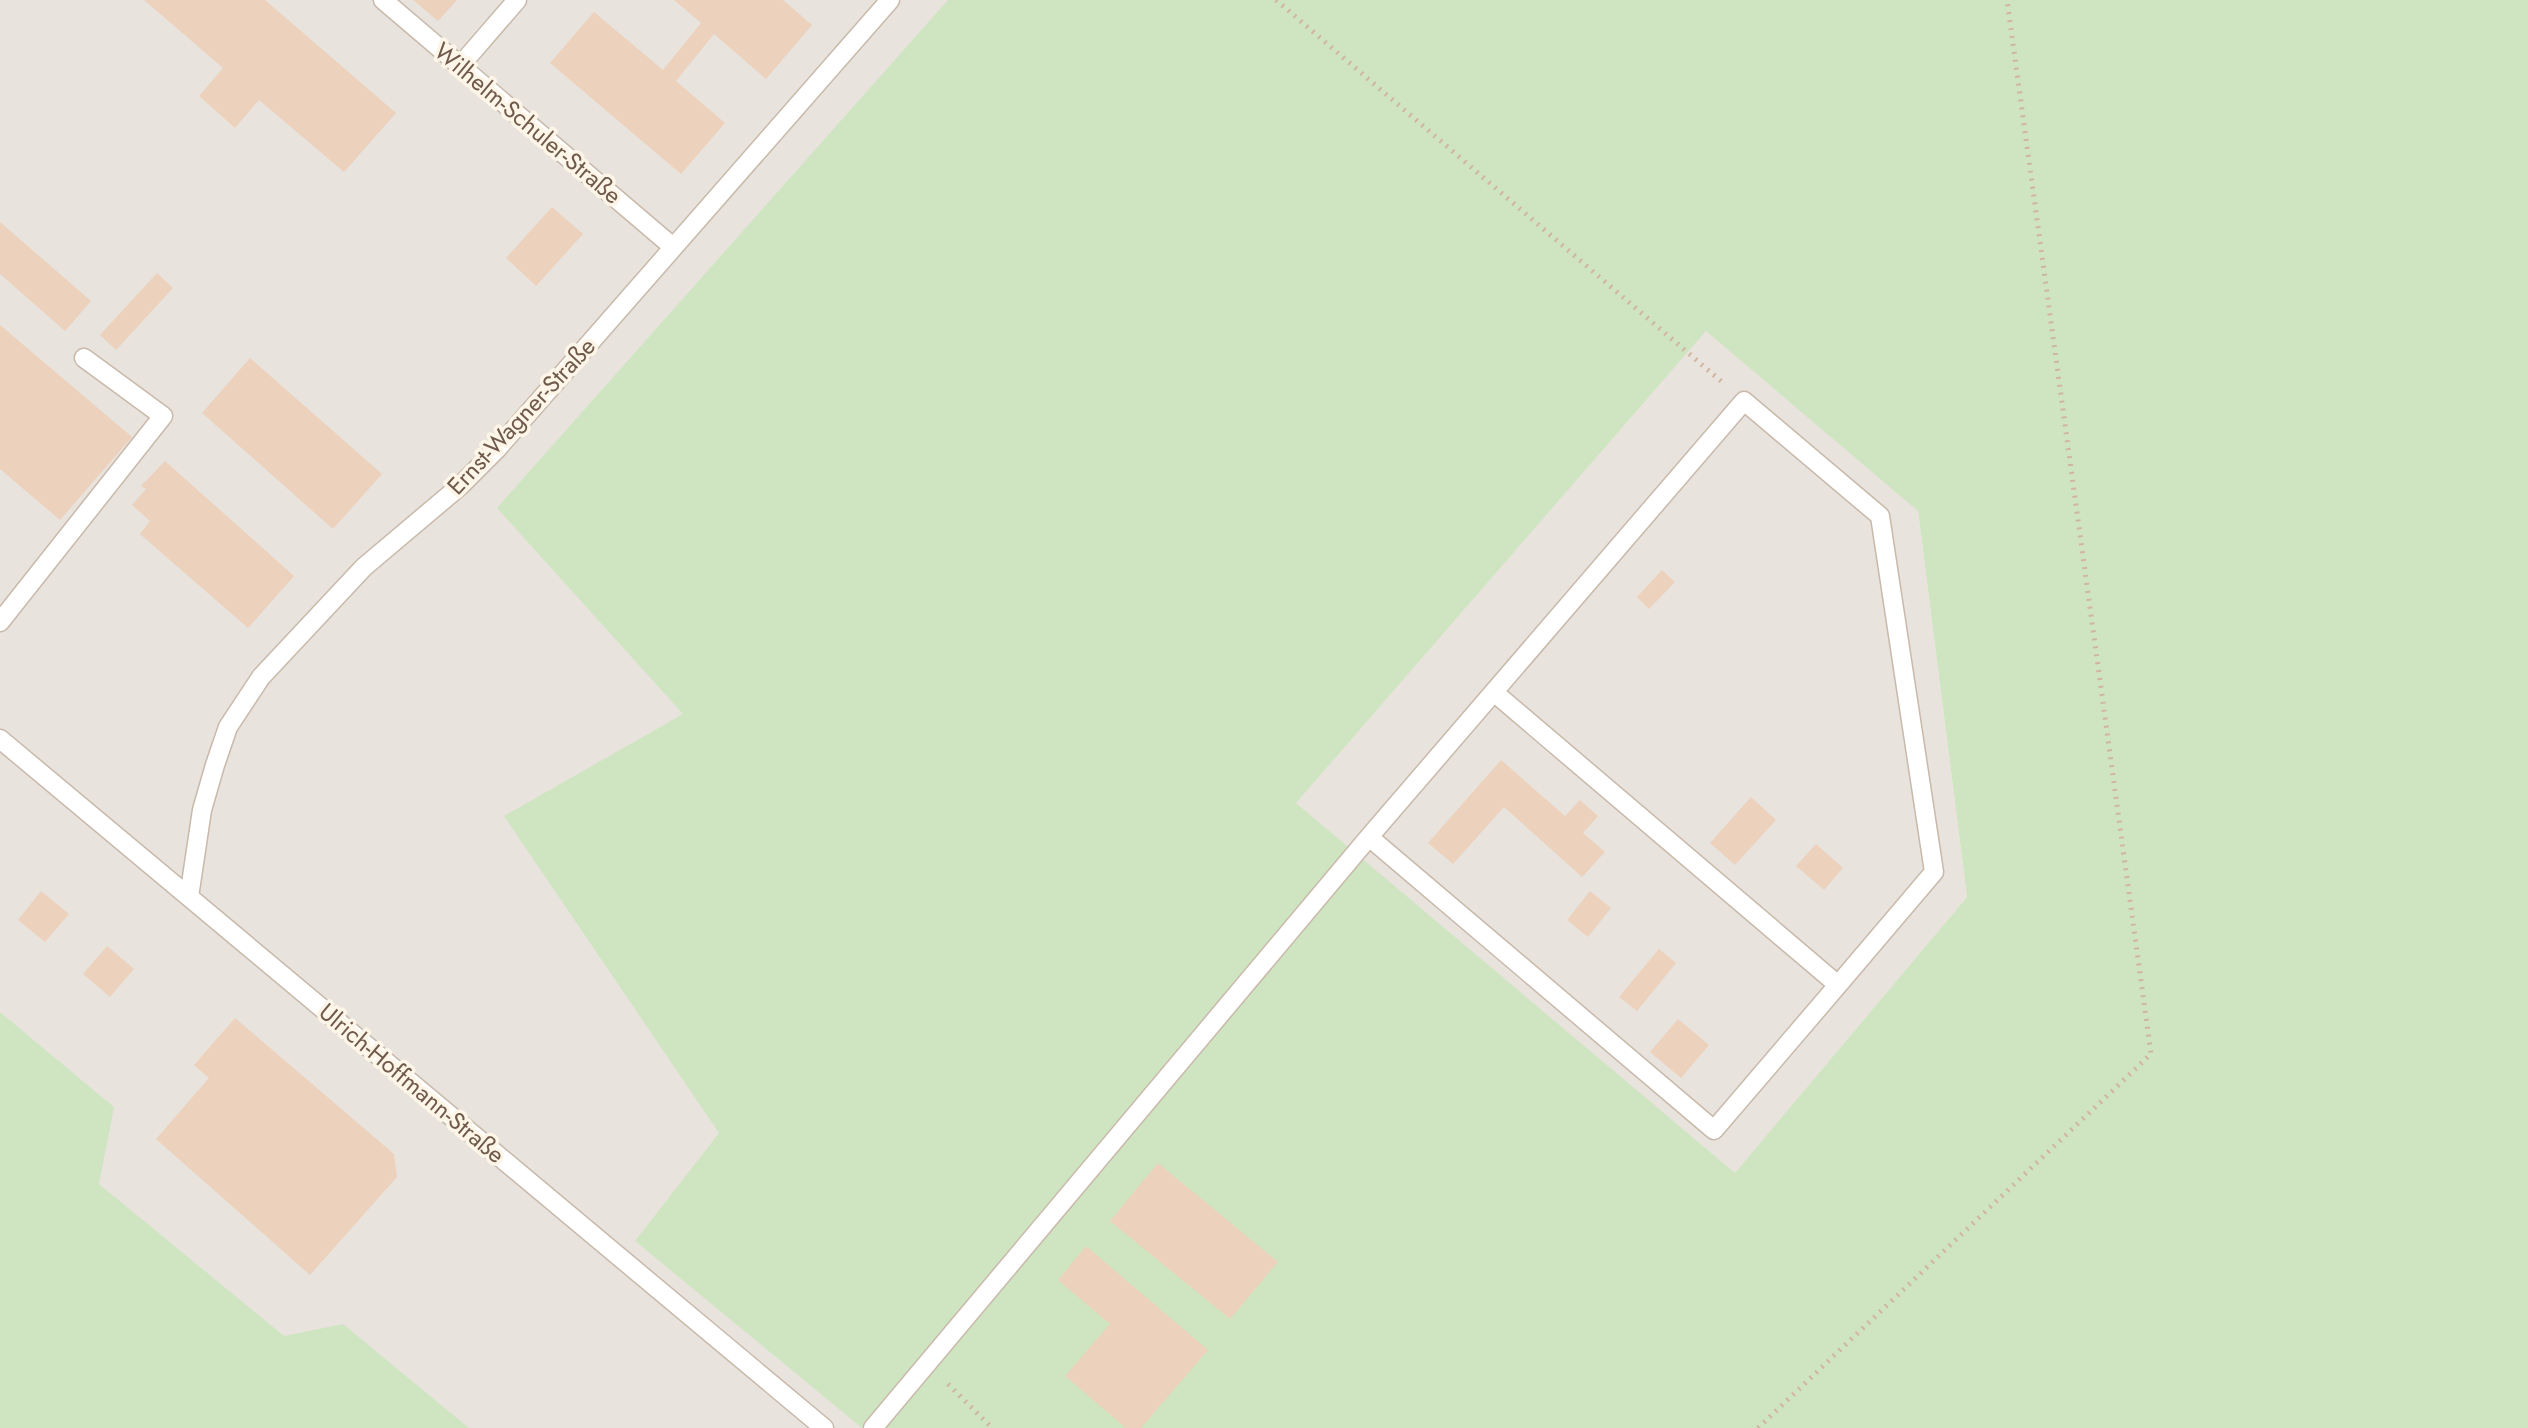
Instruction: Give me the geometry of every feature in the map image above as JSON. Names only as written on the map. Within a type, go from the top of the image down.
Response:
[{"type":"lane","name":"Wilhelm-Schuler-Straße","points":[[383,0],[673,247]]},
{"type":"lane","points":[[460,66],[517,0]]},
{"type":"lane","name":"Ernst-Wagner-Straße","points":[[189,897],[202,810],[215,765],[228,727],[261,677],[364,567],[460,486],[497,449],[890,0]]},
{"type":"lane","points":[[0,622],[163,416],[84,358]]},
{"type":"lane","points":[[873,1428],[1369,837],[1496,694],[1744,401],[1880,516],[1934,872],[1714,1130],[1369,837]]},
{"type":"lane","points":[[1496,694],[1838,985]]},
{"type":"lane","name":"Ulrich-Hoffmann-Straße","points":[[0,739],[824,1428]]},
{"type":"path","points":[[1276,0],[1744,401]]},
{"type":"path","points":[[1758,1428],[2151,1054],[2007,0]]},
{"type":"path","points":[[927,1364],[992,1428]]},
{"type":"shaded area","points":[[0,0],[1878,0],[1918,511],[1967,897],[1522,1428],[381,1428],[91,1201],[12,1023],[0,1012]]},
{"type":"green space","points":[[948,0],[2528,0],[2528,1428],[862,1428],[635,1241],[719,1133],[504,816],[683,714],[497,508]],"holes":[[[1706,331],[1918,511],[1967,897],[1735,1173],[1296,803]]]},
{"type":"green space","points":[[0,1012],[114,1107],[99,1184],[284,1336],[343,1324],[469,1428],[0,1428]]},
{"type":"building","points":[[144,0],[265,0],[396,113],[344,172],[259,100],[235,128],[199,96],[223,68]]},
{"type":"building","points":[[413,0],[457,0],[438,21]]},
{"type":"building","points":[[674,0],[783,0],[812,25],[766,79],[714,34],[676,81],[725,123],[681,174],[550,63],[594,12],[663,70],[701,23]]},
{"type":"building","points":[[552,207],[583,234],[536,286],[506,258]]},
{"type":"building","points":[[0,222],[91,301],[65,331],[0,274]]},
{"type":"building","points":[[157,273],[173,288],[116,350],[100,335]]},
{"type":"building","points":[[0,325],[132,437],[60,520],[0,469]]},
{"type":"building","points":[[250,358],[382,474],[333,529],[202,413]]},
{"type":"building","points":[[165,461],[294,576],[248,628],[140,534],[150,521],[132,505],[146,489],[141,486]]},
{"type":"building","points":[[1662,570],[1675,582],[1649,609],[1637,597]]},
{"type":"building","points":[[1501,760],[1565,816],[1580,800],[1598,816],[1583,833],[1605,852],[1582,877],[1504,807],[1453,864],[1428,843]]},
{"type":"building","points":[[1751,797],[1776,820],[1735,865],[1710,843]]},
{"type":"building","points":[[1816,844],[1843,868],[1824,890],[1796,866]]},
{"type":"building","points":[[41,891],[69,914],[45,942],[18,920]]},
{"type":"building","points":[[1590,891],[1611,908],[1588,937],[1567,920]]},
{"type":"building","points":[[107,946],[134,969],[110,997],[83,974]]},
{"type":"building","points":[[1659,949],[1676,963],[1637,1011],[1619,997]]},
{"type":"building","points":[[235,1018],[394,1154],[397,1177],[310,1275],[156,1139],[209,1078],[194,1065]]},
{"type":"building","points":[[1678,1019],[1709,1045],[1681,1078],[1650,1052]]},
{"type":"building","points":[[1158,1163],[1278,1262],[1230,1319],[1110,1221]]},
{"type":"building","points":[[1086,1246],[1208,1350],[1141,1428],[1126,1428],[1065,1376],[1110,1324],[1058,1280]]}]
